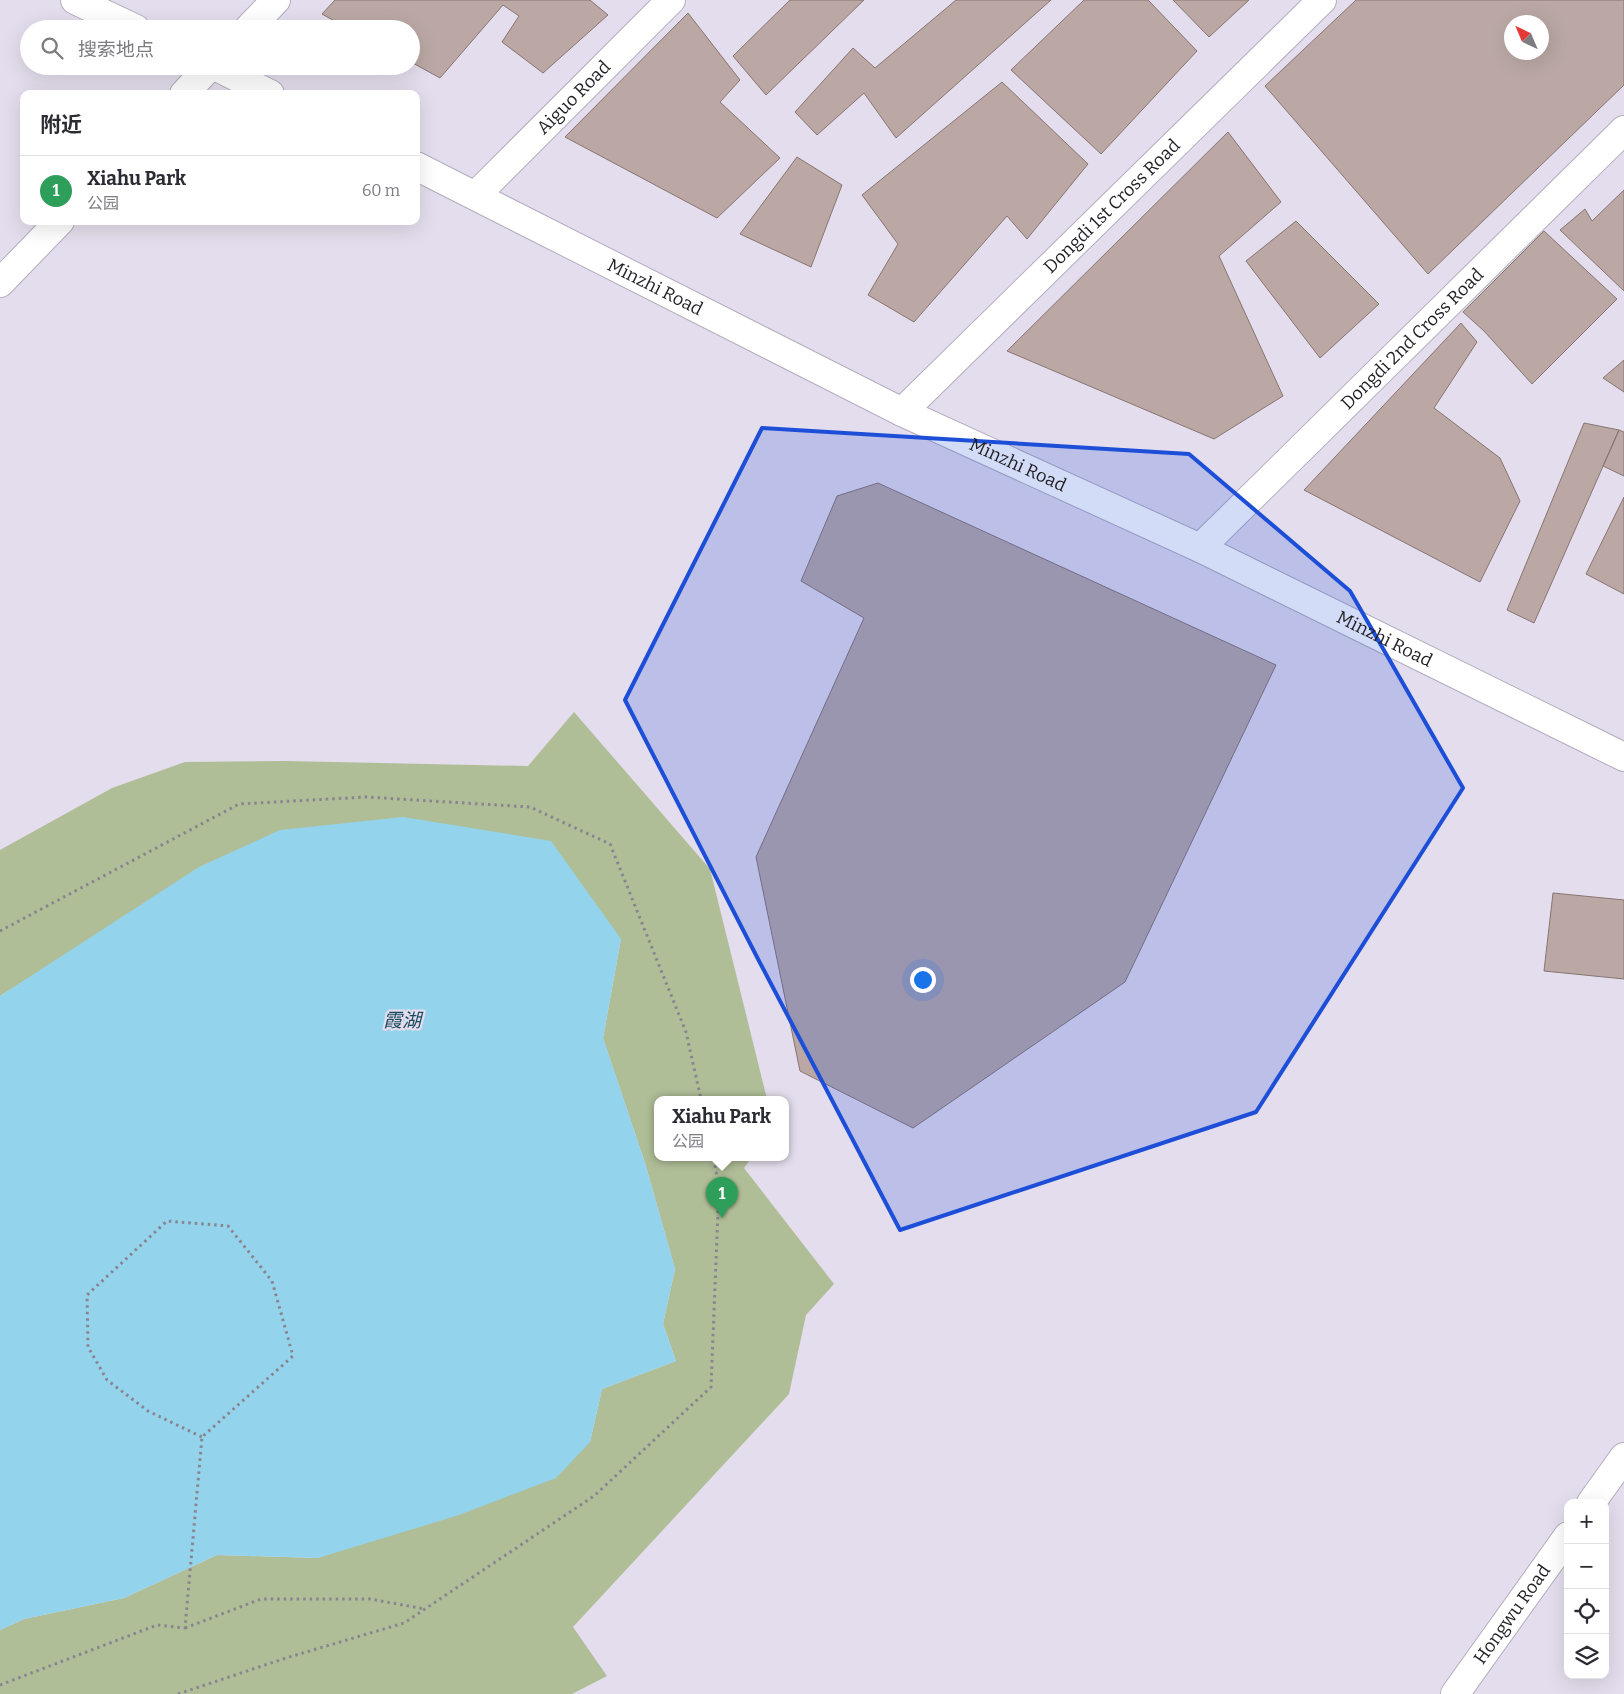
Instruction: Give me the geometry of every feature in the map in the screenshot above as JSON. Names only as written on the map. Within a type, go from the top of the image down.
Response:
[{"type":"street","points":[[75,0],[117,20]]},
{"type":"street","points":[[257,20],[276,0]]},
{"type":"street","name":"Aiguo Road","points":[[476,195],[671,0]]},
{"type":"street","name":"Dongdi 1st Cross Road","points":[[902,412],[1322,0]]},
{"type":"street","points":[[188,90],[202,75]]},
{"type":"street","points":[[233,75],[262,90]]},
{"type":"street","name":"Dongdi 2nd Cross Road","points":[[1200,548],[1624,130]]},
{"type":"street","name":"Minzhi Road","points":[[420,168],[902,412],[1200,548],[1624,757]]},
{"type":"street","points":[[0,283],[56,225]]},
{"type":"street","points":[[1594,1499],[1624,1457]]},
{"type":"street","name":"Hongwu Road","points":[[1455,1694],[1564,1542]]},
{"type":"path","points":[[0,930],[240,804],[366,797],[530,807],[610,844],[686,1032],[700,1096]]},
{"type":"path","points":[[178,1694],[286,1658],[404,1623],[594,1496],[711,1386],[719,1186],[714,1161]]},
{"type":"path","points":[[185,1628],[202,1437],[293,1356],[272,1281],[228,1226],[167,1221],[87,1295],[88,1347],[107,1380],[148,1411],[202,1437]]},
{"type":"path","points":[[0,1685],[157,1625],[185,1628],[261,1599],[370,1599],[425,1609]]},
{"type":"highlighted area","points":[[762,428],[1189,454],[1350,591],[1463,788],[1256,1112],[900,1230],[625,700]]},
{"type":"green space","points":[[574,712],[710,869],[766,1096],[654,1096],[654,1161],[749,1161],[744,1168],[834,1284],[806,1315],[789,1394],[573,1627],[607,1676],[572,1694],[0,1694],[0,1630],[24,1619],[124,1598],[217,1555],[318,1558],[590,1442],[602,1389],[676,1361],[663,1324],[675,1269],[645,1163],[603,1038],[621,939],[78,947],[0,996],[0,850],[112,788],[185,762],[284,761],[528,766]]},
{"type":"water","name":"霞湖","points":[[403,817],[551,841],[621,939],[603,1038],[645,1163],[675,1269],[663,1324],[676,1361],[602,1389],[590,1442],[556,1478],[459,1515],[318,1558],[217,1555],[124,1598],[24,1619],[0,1630],[0,996],[199,867],[280,830]]},
{"type":"building","points":[[335,0],[590,0],[608,15],[543,73],[502,42],[519,16],[503,5],[440,78],[420,67],[420,20],[333,20],[322,14]]},
{"type":"building","points":[[790,0],[864,0],[766,95],[733,56]]},
{"type":"building","points":[[956,0],[1051,0],[896,138],[864,93],[817,135],[795,112],[853,48],[875,68]]},
{"type":"building","points":[[1084,0],[1148,0],[1197,51],[1101,154],[1011,70]]},
{"type":"building","points":[[1173,0],[1249,0],[1209,37]]},
{"type":"building","points":[[1356,0],[1624,0],[1624,85],[1428,274],[1265,86]]},
{"type":"building","points":[[688,13],[740,80],[720,102],[780,158],[717,218],[565,137]]},
{"type":"building","points":[[1002,82],[1088,164],[1027,239],[1007,216],[914,322],[868,295],[898,244],[862,195]]},
{"type":"building","points":[[1228,132],[1281,202],[1219,256],[1283,396],[1214,439],[1007,351]]},
{"type":"building","points":[[797,157],[842,185],[811,267],[740,234]]},
{"type":"building","points":[[1624,190],[1624,291],[1560,230],[1585,209],[1592,221]]},
{"type":"building","points":[[1296,221],[1379,304],[1320,358],[1246,261]]},
{"type":"building","points":[[1544,231],[1617,299],[1532,384],[1484,331],[1463,312]]},
{"type":"building","points":[[1461,323],[1477,342],[1434,408],[1500,458],[1520,501],[1480,582],[1304,490]]},
{"type":"building","points":[[1624,360],[1624,392],[1603,378]]},
{"type":"building","points":[[1584,423],[1619,430],[1534,623],[1507,610]]},
{"type":"building","points":[[1619,430],[1624,432],[1624,476],[1603,466]]},
{"type":"building","points":[[878,483],[1276,665],[1125,982],[913,1128],[800,1071],[756,857],[864,618],[801,581],[837,496]]},
{"type":"building","points":[[1624,497],[1624,594],[1586,574]]},
{"type":"building","points":[[1553,893],[1624,900],[1624,979],[1544,971]]},
{"type":"place","name":"Xiahu Park","points":[[722,1218]]}]
